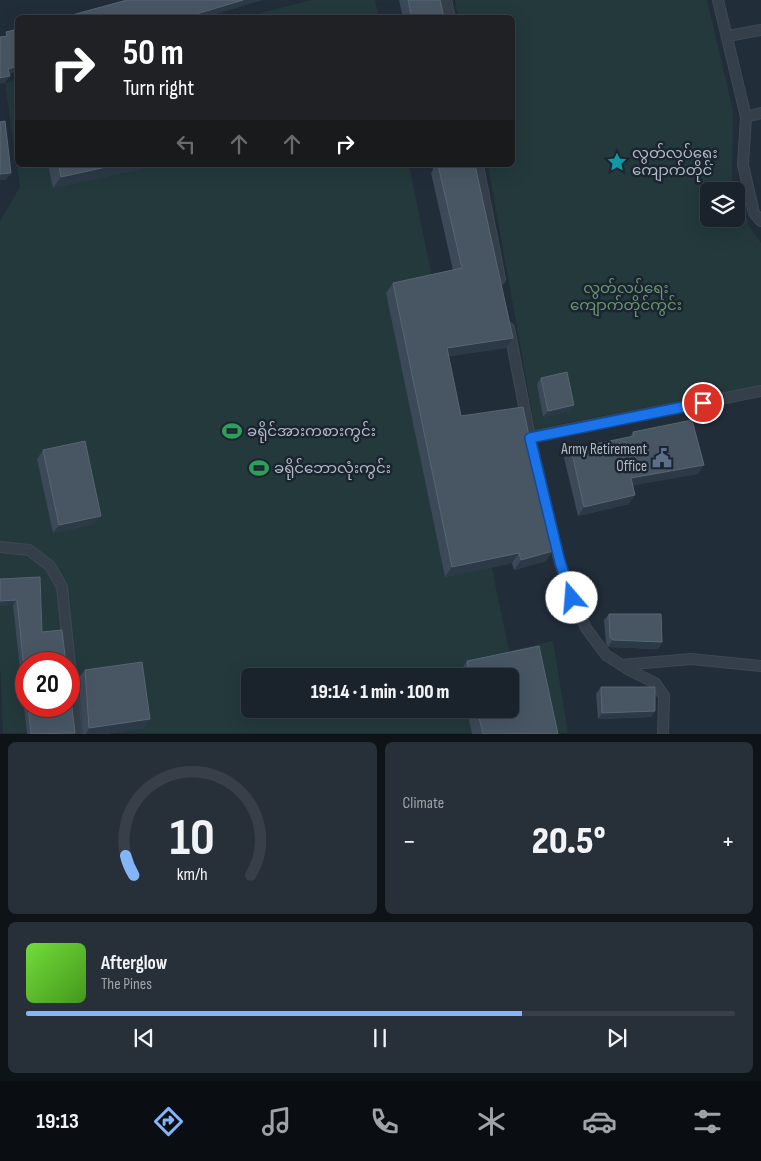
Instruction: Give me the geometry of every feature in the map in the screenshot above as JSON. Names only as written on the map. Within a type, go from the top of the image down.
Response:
[{"type":"lane","points":[[446,0],[449,15]]},
{"type":"lane","points":[[718,0],[746,117],[743,165],[754,214],[761,221]]},
{"type":"lane","points":[[728,36],[761,30]]},
{"type":"lane","points":[[746,117],[761,113]]},
{"type":"lane","points":[[478,167],[502,292]]},
{"type":"lane","points":[[508,321],[530,438],[560,562],[572,598],[586,628],[606,655],[655,684],[664,696],[664,734]]},
{"type":"lane","points":[[530,438],[761,391]]},
{"type":"lane","points":[[0,547],[28,550],[50,566],[62,587],[77,734]]},
{"type":"lane","points":[[621,665],[691,659],[761,666]]},
{"type":"green space","points":[[311,0],[375,0],[379,15],[254,15]]},
{"type":"green space","name":"လွတ်လပ်ရေး ကျောက်တိုင်ကွင်း","points":[[455,0],[707,0],[733,110],[733,182],[700,182],[700,227],[745,227],[745,215],[749,226],[761,243],[761,385],[535,429],[488,167],[515,167],[515,15],[458,15]]},
{"type":"green space","name":"ခရိုင်အားကစားကွင်း","points":[[15,80],[15,152],[5,83]]},
{"type":"green space","name":"ခရိုင်အားကစားကွင်း","points":[[17,167],[409,167],[509,651],[553,641],[568,733],[3,733],[0,665],[0,221],[20,187]]},
{"type":"building","points":[[127,0],[243,0],[193,15],[72,15]]},
{"type":"building","points":[[408,0],[440,0],[443,15],[411,15]]},
{"type":"building","points":[[15,30],[15,67],[8,69],[10,76],[0,78],[0,37],[7,36],[6,32]]},
{"type":"building","points":[[5,121],[11,173],[0,174],[0,122]]},
{"type":"building","points":[[59,167],[106,167],[61,177]]},
{"type":"building","points":[[438,167],[475,167],[513,338],[447,348],[461,416],[523,407],[553,551],[521,560],[519,553],[452,567],[393,283],[462,268]]},
{"type":"building","points":[[567,372],[574,405],[548,411],[541,378]]},
{"type":"building","points":[[692,420],[704,465],[631,478],[635,495],[584,507],[571,449],[634,436],[633,432]]},
{"type":"building","points":[[85,441],[101,516],[59,525],[43,450]]},
{"type":"building","points":[[40,577],[42,632],[62,630],[65,652],[22,652],[17,600],[0,601],[0,579]]},
{"type":"building","points":[[609,614],[661,614],[662,642],[613,640],[610,637]]},
{"type":"building","points":[[539,646],[558,734],[483,734],[479,718],[519,718],[519,668],[468,668],[467,661]]},
{"type":"building","points":[[142,662],[150,719],[89,728],[85,670]]},
{"type":"building","points":[[601,687],[655,687],[655,711],[602,713]]},
{"type":"building","points":[[29,717],[73,717],[75,733],[31,734]]},
{"type":"place","name":"လွတ်လပ်ရေး ကျောက်တိုင်","points":[[617,162]]},
{"type":"place","name":"ခရိုင်အားကစားကွင်း","points":[[232,431]]},
{"type":"place","name":"Army Retirement Office","points":[[662,458]]},
{"type":"place","name":"ခရိုင်ဘောလုံးကွင်း","points":[[259,468]]},
{"type":"route","points":[[572,598],[560,562],[530,438],[703,403]]}]
